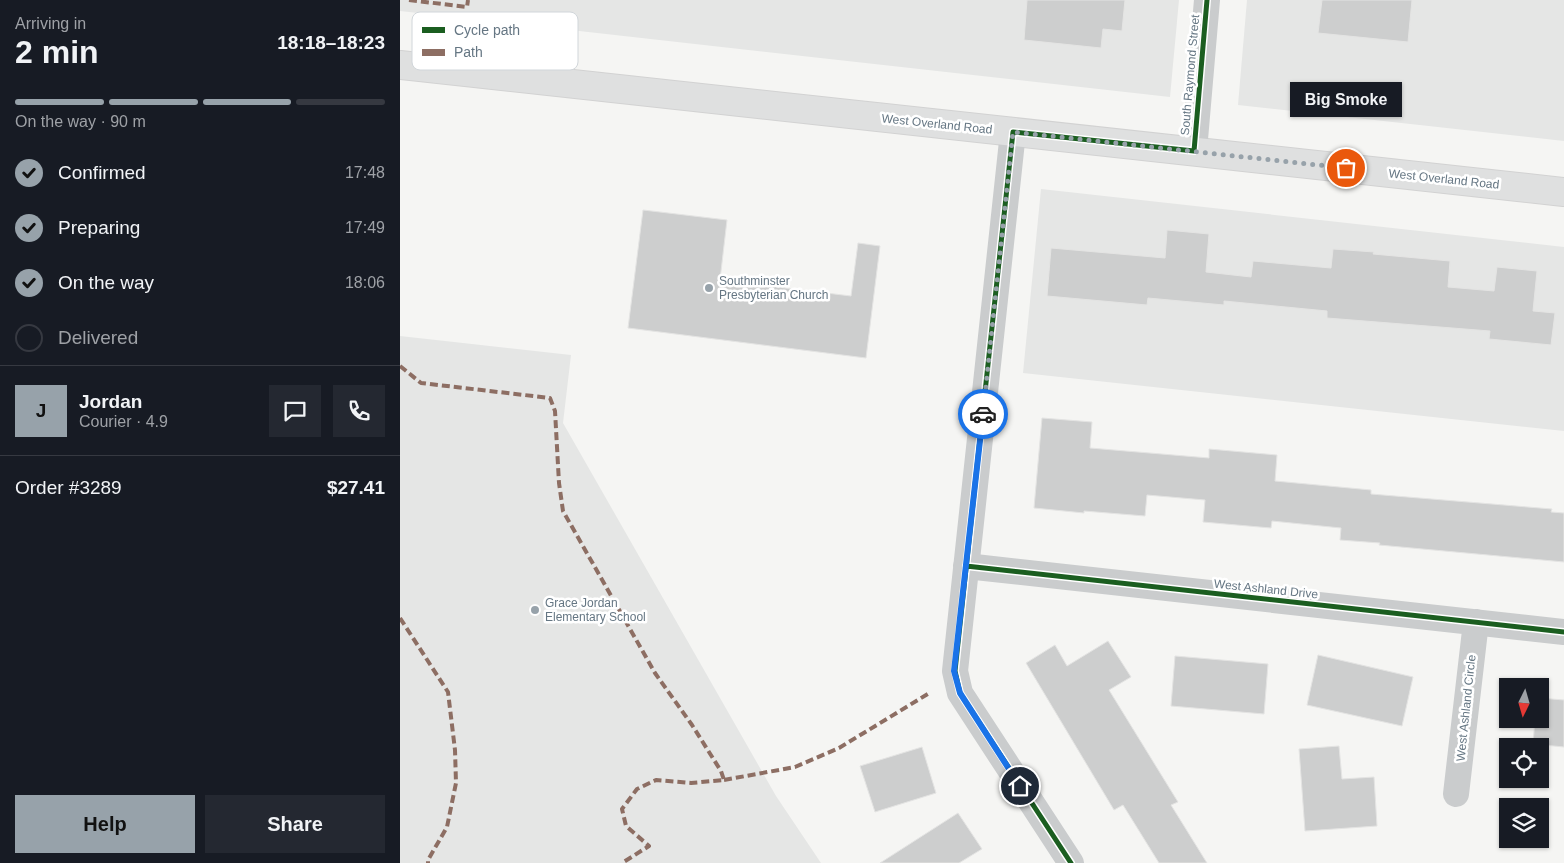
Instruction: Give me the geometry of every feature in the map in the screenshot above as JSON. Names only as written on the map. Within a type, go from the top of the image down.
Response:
[{"type":"main road","name":"West Overland Road","points":[[446,70],[1564,192]]},
{"type":"street","name":"South Raymond Street","points":[[1194,151],[1207,0]]},
{"type":"street","points":[[1013,132],[954,671],[960,693],[1071,863]]},
{"type":"street","name":"West Ashland Drive","points":[[966,566],[1564,632]]},
{"type":"street","name":"West Ashland Circle","points":[[1456,794],[1476,622]]},
{"type":"shaded area","points":[[400,0],[1179,0],[1170,97],[578,31],[578,12],[400,11]]},
{"type":"shaded area","points":[[1247,0],[1564,0],[1564,141],[1238,105]]},
{"type":"shaded area","points":[[1041,189],[1564,247],[1564,431],[1023,373]]},
{"type":"shaded area","name":"Grace Jordan Elementary School","points":[[400,336],[571,355],[563,423],[776,796],[821,863],[400,863]]},
{"type":"building","points":[[1027,0],[1125,0],[1122,31],[1103,29],[1101,48],[1024,40]]},
{"type":"building","points":[[1322,0],[1412,0],[1408,42],[1318,33]]},
{"type":"building","name":"Southminster Presbyterian Church","points":[[643,210],[727,220],[720,280],[851,296],[858,243],[880,246],[866,358],[628,328]]},
{"type":"building","points":[[1167,230],[1209,234],[1206,272],[1251,277],[1253,261],[1331,268],[1333,249],[1450,261],[1448,287],[1494,291],[1497,267],[1537,271],[1533,311],[1555,313],[1551,345],[1489,339],[1490,331],[1327,318],[1327,311],[1224,301],[1224,305],[1148,298],[1147,305],[1047,296],[1051,248],[1165,258]]},
{"type":"building","points":[[1042,418],[1092,422],[1090,448],[1209,458],[1209,449],[1277,455],[1275,481],[1371,490],[1371,494],[1552,509],[1551,512],[1564,513],[1564,562],[1340,540],[1341,528],[1272,521],[1271,528],[1203,522],[1205,500],[1147,495],[1145,516],[1034,508]]},
{"type":"building","points":[[1108,641],[1131,677],[1109,690],[1178,802],[1171,805],[1207,863],[1159,863],[1123,805],[1114,810],[1026,663],[1055,645],[1067,666]]},
{"type":"building","points":[[1318,655],[1413,677],[1402,726],[1307,705]]},
{"type":"building","points":[[1175,656],[1268,664],[1264,714],[1171,706]]},
{"type":"building","points":[[1549,699],[1564,700],[1564,747],[1549,746],[1549,738],[1533,738],[1534,728],[1549,728]]},
{"type":"building","points":[[1339,746],[1342,779],[1374,777],[1377,826],[1305,831],[1299,749]]},
{"type":"building","points":[[922,747],[936,793],[875,812],[860,766]]},
{"type":"building","points":[[958,813],[982,849],[959,863],[880,863]]},
{"type":"marked path","points":[[409,0],[467,7],[468,0]]},
{"type":"marked path","points":[[400,366],[421,383],[550,398],[555,411],[559,483],[563,511],[655,673],[692,725],[721,771],[724,780],[691,783],[656,780],[637,789],[622,809],[626,826],[649,846],[622,863]]},
{"type":"marked path","points":[[400,618],[448,692],[455,750],[456,783],[447,827],[428,863]]},
{"type":"marked path","points":[[724,780],[795,767],[839,748],[931,692]]},
{"type":"cycle path","points":[[1071,863],[960,693],[955,671],[1013,132],[1194,151],[1207,0]]},
{"type":"cycle path","points":[[966,566],[1564,632]]},
{"type":"way so far","points":[[983,414],[1013,132],[1346,168]]},
{"type":"place","name":"Big Smoke","points":[[1346,168]]},
{"type":"place","name":"Southminster Presbyterian Church","points":[[709,288]]},
{"type":"place","name":"Grace Jordan Elementary School","points":[[535,610]]},
{"type":"route","points":[[983,414],[954,671],[960,693],[1020,786]]}]
